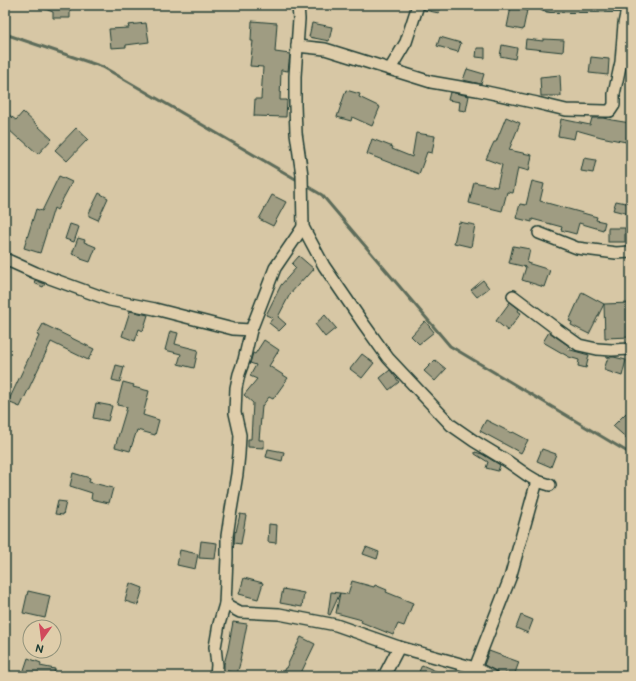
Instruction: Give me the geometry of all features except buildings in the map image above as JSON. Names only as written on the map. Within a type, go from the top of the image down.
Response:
[{"type":"street","points":[[298,5],[299,19],[295,76],[296,133],[302,175],[303,227],[324,266],[388,358],[451,426],[537,481],[550,485]]},
{"type":"street","points":[[390,69],[406,42],[418,5]]},
{"type":"street","points":[[297,46],[325,49],[431,82],[566,110],[610,111],[614,105],[614,94],[622,62],[624,24],[628,5],[545,5]]},
{"type":"street","points":[[216,676],[217,665],[215,648],[219,624],[226,604],[228,557],[227,536],[240,454],[240,435],[235,413],[236,388],[251,330],[275,268],[303,227]]},
{"type":"street","points":[[539,233],[577,248],[616,253],[631,252]]},
{"type":"street","points":[[5,259],[36,273],[110,300],[155,309],[233,330],[251,330]]},
{"type":"street","points":[[513,296],[579,345],[597,349],[631,349]]},
{"type":"street","points":[[475,668],[510,578],[537,481]]},
{"type":"street","points":[[226,604],[240,612],[279,614],[336,625],[399,647],[475,668],[491,676]]},
{"type":"street","points":[[384,676],[399,647]]},
{"type":"waterway","points":[[5,34],[103,67],[299,181]]},
{"type":"waterway","points":[[305,185],[322,195],[450,346],[631,454]]}]
